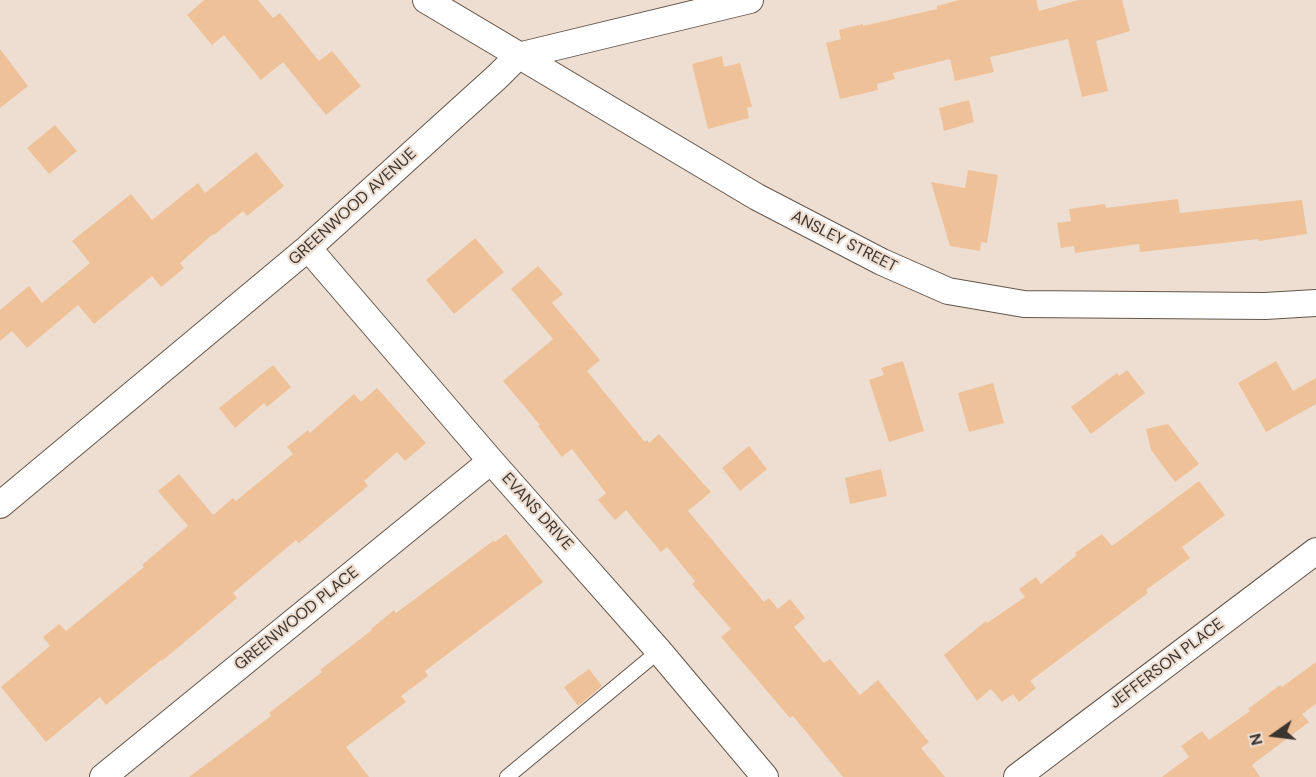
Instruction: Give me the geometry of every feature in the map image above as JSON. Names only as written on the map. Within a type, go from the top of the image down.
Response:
[{"type":"street","name":"ANSLEY STREET","points":[[426,0],[757,198],[882,262],[948,291],[1024,304],[1264,306],[1316,303]]},
{"type":"street","points":[[518,56],[750,0]]},
{"type":"street","name":"GREENWOOD AVENUE","points":[[0,505],[308,248],[518,56]]},
{"type":"street","name":"EVANS DRIVE","points":[[308,248],[659,651],[765,777]]},
{"type":"street","name":"GREENWOOD PLACE","points":[[104,777],[491,460]]},
{"type":"street","name":"JEFFERSON PLACE","points":[[1017,777],[1316,551]]},
{"type":"lane","points":[[507,777],[659,651]]},
{"type":"building","points":[[204,0],[258,0],[273,18],[280,13],[319,61],[332,51],[361,86],[326,115],[283,62],[261,80],[224,35],[212,45],[187,15]]},
{"type":"building","points":[[959,0],[1036,0],[1039,11],[1078,0],[1122,0],[1130,31],[1096,41],[1108,91],[1082,97],[1068,39],[990,57],[994,72],[955,81],[950,59],[893,73],[895,79],[877,84],[878,90],[840,99],[826,43],[841,39],[839,30],[937,9],[937,6]]},
{"type":"building","points":[[0,49],[28,86],[0,108]]},
{"type":"building","points":[[722,56],[724,67],[740,63],[752,107],[747,108],[749,118],[708,129],[692,64]]},
{"type":"building","points":[[969,100],[974,122],[944,131],[939,108]]},
{"type":"building","points":[[55,125],[77,151],[49,174],[27,148]]},
{"type":"building","points":[[256,152],[284,186],[247,216],[243,211],[213,234],[180,263],[184,268],[161,287],[152,276],[94,324],[78,305],[27,348],[12,331],[0,341],[0,310],[29,286],[42,303],[90,263],[72,241],[131,194],[152,220],[198,183],[205,193]]},
{"type":"building","points":[[968,170],[998,175],[987,243],[981,242],[980,251],[950,246],[931,182],[965,188]]},
{"type":"building","points":[[1178,199],[1180,213],[1302,200],[1307,234],[1259,241],[1259,239],[1140,252],[1139,244],[1075,253],[1074,246],[1061,248],[1057,223],[1071,221],[1069,209],[1105,204],[1106,208]]},
{"type":"building","points":[[475,238],[504,272],[454,314],[426,280]]},
{"type":"building","points":[[538,266],[563,294],[552,303],[600,360],[587,371],[645,442],[647,440],[649,443],[659,434],[711,492],[688,511],[764,602],[769,598],[778,609],[790,599],[805,618],[794,627],[824,663],[830,659],[860,695],[878,680],[929,742],[921,748],[945,777],[843,777],[793,716],[790,718],[721,637],[731,629],[692,584],[695,581],[667,547],[661,552],[626,510],[615,520],[598,500],[606,493],[572,449],[562,457],[538,426],[540,425],[503,381],[553,339],[511,289]]},
{"type":"building","points":[[903,361],[924,431],[889,442],[869,380],[884,375],[881,368]]},
{"type":"building","points":[[1276,361],[1293,391],[1316,378],[1316,404],[1266,432],[1238,383]]},
{"type":"building","points":[[273,365],[291,387],[267,407],[264,403],[235,428],[219,408]]},
{"type":"building","points":[[1127,370],[1145,393],[1091,434],[1071,407],[1117,373],[1119,376]]},
{"type":"building","points":[[993,383],[1004,423],[969,432],[958,393]]},
{"type":"building","points":[[377,388],[426,443],[405,461],[397,452],[364,481],[368,486],[299,543],[296,540],[233,593],[237,598],[162,661],[106,705],[100,697],[46,742],[1,687],[50,646],[43,637],[59,624],[66,631],[144,567],[142,565],[188,526],[158,491],[179,474],[213,515],[233,498],[236,501],[293,454],[287,447],[308,430],[310,433],[354,394],[361,402]]},
{"type":"building","points":[[1168,424],[1199,464],[1175,482],[1151,450],[1146,429]]},
{"type":"building","points":[[749,446],[767,469],[740,491],[722,468]]},
{"type":"building","points":[[881,469],[887,496],[850,504],[845,478]]},
{"type":"building","points":[[1199,481],[1225,515],[1182,547],[1190,558],[1146,590],[1148,593],[1030,681],[1036,688],[1019,702],[1013,694],[1002,702],[991,689],[977,701],[944,655],[986,621],[987,623],[1025,597],[1019,589],[1036,577],[1041,584],[1077,555],[1075,553],[1102,534],[1112,546]]},
{"type":"building","points":[[506,534],[543,582],[425,671],[428,676],[401,696],[406,702],[346,747],[369,777],[189,777],[271,716],[269,713],[322,672],[320,670],[394,610],[396,613],[493,541],[495,542]]},
{"type":"building","points":[[1316,662],[1316,704],[1302,714],[1309,722],[1252,765],[1260,777],[1162,777],[1189,757],[1181,746],[1202,731],[1209,740],[1250,711],[1248,709],[1280,685],[1282,687]]},
{"type":"building","points":[[589,669],[602,686],[578,706],[564,687]]}]
